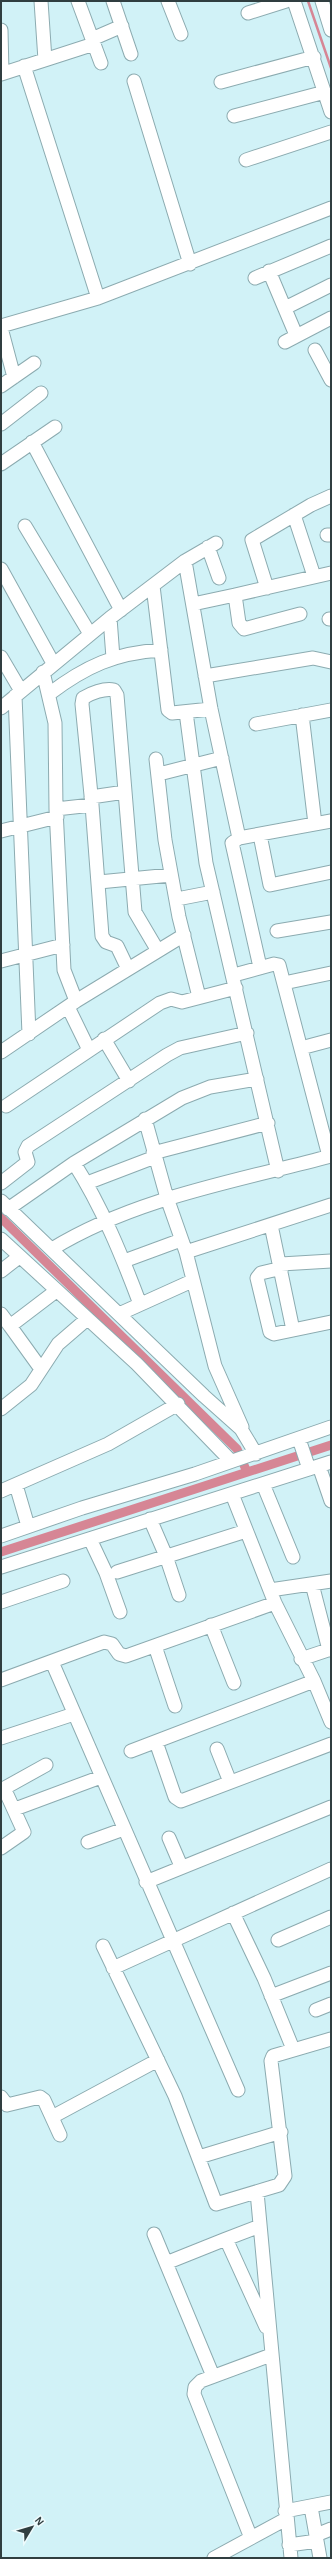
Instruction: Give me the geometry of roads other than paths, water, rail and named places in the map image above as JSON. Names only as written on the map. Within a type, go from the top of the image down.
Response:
[{"type":"street","points":[[41,1],[45,60]]},
{"type":"street","points":[[78,1],[101,63]]},
{"type":"street","points":[[114,1],[131,54]]},
{"type":"street","points":[[168,1],[181,34]]},
{"type":"street","points":[[248,13],[286,1]]},
{"type":"street","points":[[294,1],[314,57],[331,112]]},
{"type":"street","points":[[322,1],[331,30]]},
{"type":"street","points":[[1,30],[2,74],[93,42],[122,26]]},
{"type":"street","points":[[221,82],[314,57]]},
{"type":"street","points":[[24,66],[98,298]]},
{"type":"street","points":[[134,81],[190,264]]},
{"type":"street","points":[[234,116],[325,92]]},
{"type":"street","points":[[246,160],[331,132]]},
{"type":"street","points":[[14,377],[1,327],[98,298],[190,264],[331,208]]},
{"type":"street","points":[[255,278],[331,246]]},
{"type":"street","points":[[269,271],[296,335]]},
{"type":"street","points":[[285,308],[331,285]]},
{"type":"street","points":[[285,342],[331,318]]},
{"type":"street","points":[[315,350],[330,375]]},
{"type":"street","points":[[1,386],[34,362]]},
{"type":"street","points":[[1,424],[41,393]]},
{"type":"street","points":[[1,464],[55,427]]},
{"type":"street","points":[[32,442],[121,610]]},
{"type":"street","points":[[267,588],[252,540],[294,515],[331,496]]},
{"type":"street","points":[[294,515],[314,576]]},
{"type":"street","points":[[25,526],[90,634]]},
{"type":"street","points":[[1,708],[53,663],[110,618],[186,561],[212,545],[219,578]]},
{"type":"street","points":[[186,561],[211,709],[239,838]]},
{"type":"street","points":[[1,569],[53,663]]},
{"type":"street","points":[[193,604],[331,573]]},
{"type":"street","points":[[153,586],[168,710],[172,713],[211,709]]},
{"type":"street","points":[[235,595],[239,623],[244,629],[300,614]]},
{"type":"street","points":[[110,618],[113,658]]},
{"type":"street","points":[[50,694],[79,672],[113,658],[134,652],[161,650]]},
{"type":"street","points":[[1,658],[18,694],[19,826],[24,956],[29,1034]]},
{"type":"street","points":[[205,676],[314,658],[331,662]]},
{"type":"street","points":[[43,672],[50,694],[55,723],[56,813],[66,976],[72,1004],[89,1050]]},
{"type":"street","points":[[128,969],[117,946],[106,942],[102,936],[99,882],[82,704],[83,698],[88,695],[114,690],[116,695],[135,912],[158,951]]},
{"type":"street","points":[[256,724],[331,710]]},
{"type":"street","points":[[186,712],[194,766],[202,840],[278,1171]]},
{"type":"street","points":[[302,715],[315,824]]},
{"type":"street","points":[[159,774],[222,758]]},
{"type":"street","points":[[156,760],[159,774],[163,828],[171,875],[198,997]]},
{"type":"street","points":[[1,830],[19,826],[92,801],[125,792]]},
{"type":"street","points":[[260,967],[232,847],[234,841],[239,838],[331,821]]},
{"type":"street","points":[[260,835],[270,885],[331,872]]},
{"type":"street","points":[[99,882],[132,880],[171,875]]},
{"type":"street","points":[[176,899],[213,892]]},
{"type":"street","points":[[277,932],[331,922]]},
{"type":"street","points":[[1,1052],[72,1004],[184,935]]},
{"type":"street","points":[[1,961],[63,945]]},
{"type":"street","points":[[52,1249],[77,1234],[167,1198],[278,1171],[330,1156],[302,1048],[284,983],[277,964],[260,967],[234,975]]},
{"type":"street","points":[[284,983],[331,973]]},
{"type":"street","points":[[6,1106],[104,1039],[166,1000],[171,999],[182,1002],[236,988]]},
{"type":"street","points":[[1,1183],[28,1162],[25,1152],[28,1146],[180,1048],[247,1033]]},
{"type":"street","points":[[104,1039],[129,1081]]},
{"type":"street","points":[[302,1048],[331,1040]]},
{"type":"street","points":[[246,1436],[52,1249],[4,1205],[145,1119],[201,1090],[257,1079]]},
{"type":"street","points":[[145,1119],[154,1155],[183,1246],[215,1366],[246,1436],[244,1457]]},
{"type":"street","points":[[87,1183],[154,1155],[268,1123]]},
{"type":"street","points":[[74,1163],[87,1183],[106,1222],[124,1261],[140,1304]]},
{"type":"street","points":[[124,1261],[271,1225],[331,1205]]},
{"type":"street","points":[[271,1225],[281,1266],[293,1330]]},
{"type":"street","points":[[1,1239],[178,1404],[244,1457]]},
{"type":"street","points":[[1,1270],[19,1257]]},
{"type":"street","points":[[331,1261],[281,1266],[261,1272],[257,1278],[267,1328],[274,1334],[331,1322]]},
{"type":"street","points":[[119,1314],[192,1281]]},
{"type":"street","points":[[10,1326],[56,1291]]},
{"type":"street","points":[[1,1314],[41,1369]]},
{"type":"street","points":[[2,1405],[31,1385],[58,1344],[87,1318]]},
{"type":"street","points":[[1,1491],[108,1444],[178,1404]]},
{"type":"street","points":[[1,1567],[263,1484],[311,1456],[331,1427]]},
{"type":"street","points":[[1,1536],[244,1457],[311,1456]]},
{"type":"street","points":[[311,1456],[331,1501]]},
{"type":"street","points":[[263,1484],[293,1557]]},
{"type":"street","points":[[16,1485],[28,1526]]},
{"type":"street","points":[[232,1494],[275,1603],[301,1659],[314,1681],[331,1722]]},
{"type":"street","points":[[150,1519],[166,1556],[179,1595]]},
{"type":"street","points":[[117,1572],[246,1531]]},
{"type":"street","points":[[90,1539],[106,1573],[120,1612]]},
{"type":"street","points":[[1,1602],[63,1581]]},
{"type":"street","points":[[270,1590],[331,1581]]},
{"type":"street","points":[[301,1659],[330,1649],[312,1584]]},
{"type":"street","points":[[1,1680],[108,1642],[122,1656],[155,1646],[275,1603]]},
{"type":"street","points":[[211,1625],[234,1682]]},
{"type":"street","points":[[155,1646],[175,1706]]},
{"type":"street","points":[[52,1662],[171,1940],[238,2090]]},
{"type":"street","points":[[131,1751],[314,1681]]},
{"type":"street","points":[[1,1738],[74,1714]]},
{"type":"street","points":[[156,1742],[177,1800],[180,1801],[331,1744]]},
{"type":"street","points":[[217,1749],[230,1782]]},
{"type":"street","points":[[1,1848],[24,1832],[15,1809],[3,1789],[46,1765]]},
{"type":"street","points":[[15,1809],[101,1777]]},
{"type":"street","points":[[146,1882],[181,1866],[331,1807]]},
{"type":"street","points":[[88,1842],[124,1829]]},
{"type":"street","points":[[169,1838],[181,1866]]},
{"type":"street","points":[[113,1968],[171,1940],[331,1869]]},
{"type":"street","points":[[233,1913],[271,1996],[293,2049]]},
{"type":"street","points":[[278,1940],[331,1917]]},
{"type":"street","points":[[103,1946],[175,2096],[216,2204],[279,2185],[284,2181],[285,2176],[281,2132],[271,2061],[277,2053],[331,2039]]},
{"type":"street","points":[[271,1996],[331,1973]]},
{"type":"street","points":[[316,2010],[331,2004]]},
{"type":"street","points":[[52,2117],[158,2060]]},
{"type":"street","points":[[1,2099],[7,2105],[12,2105],[36,2096],[40,2097],[52,2117],[60,2135]]},
{"type":"street","points":[[199,2157],[281,2132]]},
{"type":"street","points":[[257,2192],[291,2558]]},
{"type":"street","points":[[166,2263],[260,2226]]},
{"type":"street","points":[[154,2234],[213,2376]]},
{"type":"street","points":[[226,2239],[270,2336]]},
{"type":"street","points":[[251,2538],[194,2394],[195,2387],[201,2381],[271,2354]]},
{"type":"street","points":[[214,2558],[251,2538],[286,2515],[331,2502]]},
{"type":"street","points":[[311,2507],[320,2558]]},
{"type":"street","points":[[289,2545],[316,2538],[331,2529]]},
{"type":"waterway","points":[[308,1],[331,68]]},
{"type":"waterway","points":[[1,1218],[237,1449],[247,1472]]},
{"type":"waterway","points":[[1,1552],[331,1445]]}]
